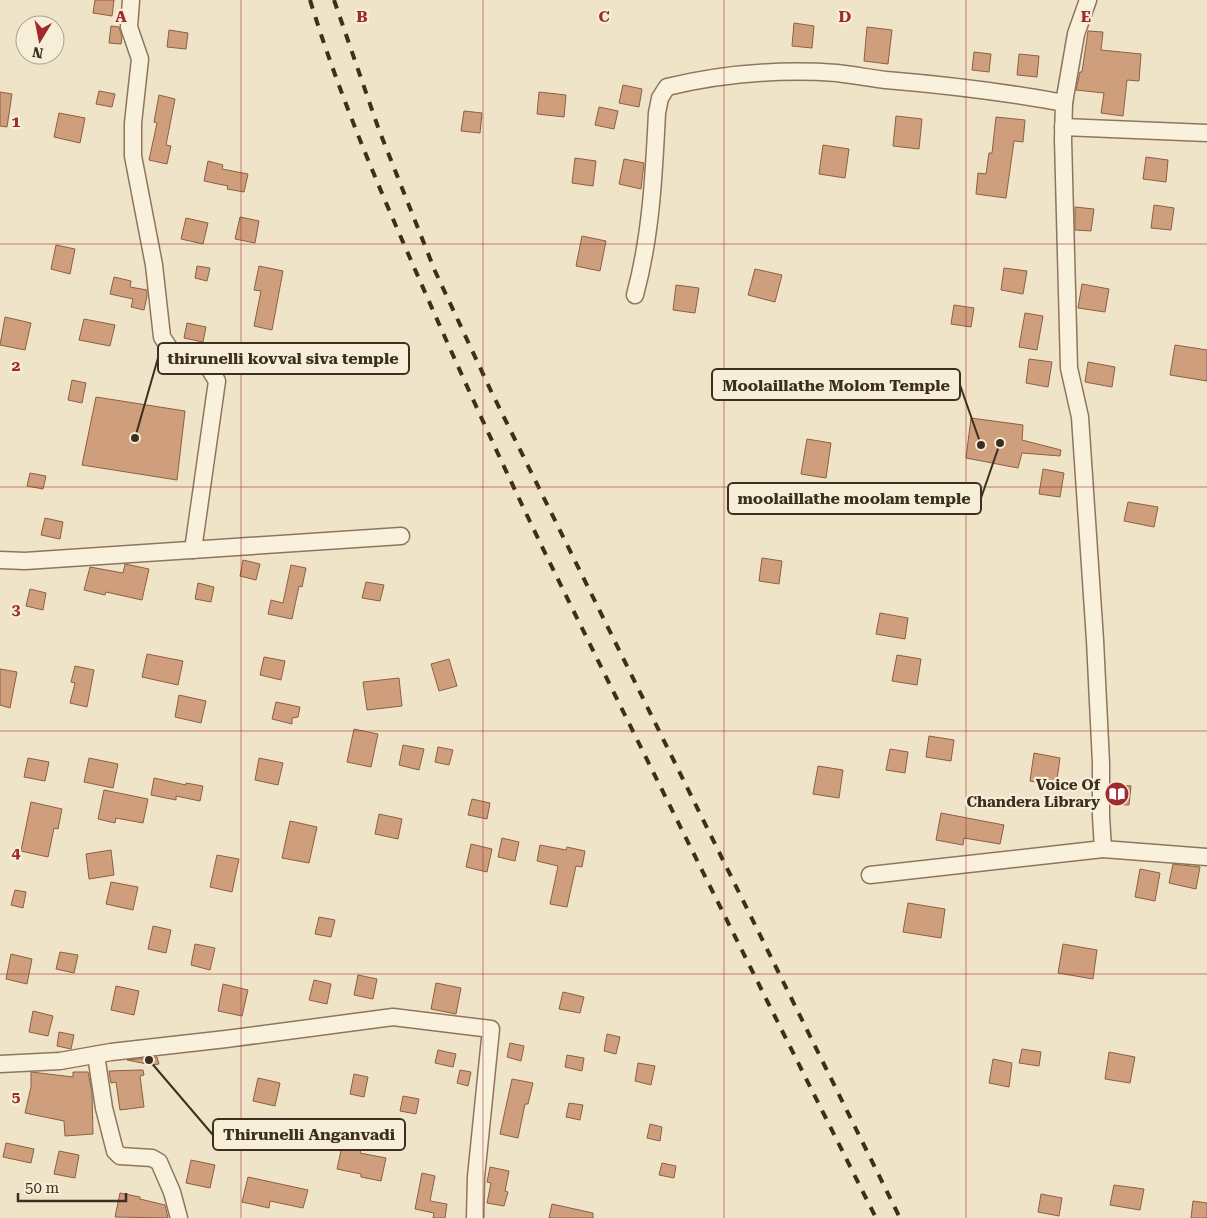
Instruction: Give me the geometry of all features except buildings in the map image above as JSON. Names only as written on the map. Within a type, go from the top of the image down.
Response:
[{"type":"street","points":[[131,0],[129,27],[140,59],[133,124],[133,156],[154,264],[162,337],[174,355],[207,365],[217,381],[193,550]]},
{"type":"street","points":[[1088,0],[1076,34],[1064,103],[1064,127],[1069,368],[1080,418],[1095,640],[1103,849]]},
{"type":"street","points":[[634,295],[639,280],[650,211],[657,112],[660,98],[667,87],[687,82],[750,74],[838,73],[1010,93],[1064,103]]},
{"type":"street","points":[[1064,127],[1207,133]]},
{"type":"street","points":[[0,560],[25,561],[400,536]]},
{"type":"street","points":[[870,875],[1103,849],[1207,857]]},
{"type":"street","points":[[0,1064],[60,1061],[96,1054],[393,1017],[491,1029],[476,1177],[475,1218]]},
{"type":"street","points":[[96,1054],[104,1108],[115,1151],[120,1156],[152,1158],[159,1162],[172,1192],[179,1218]]},
{"type":"railway","points":[[310,0],[332,66],[369,163],[460,372],[548,559],[629,724],[876,1218]]},
{"type":"railway","points":[[334,0],[379,130],[435,271],[491,391],[900,1218]]},
{"type":"place","name":"thirunelli kovval siva temple","points":[[135,438]]},
{"type":"place","name":"moolaillathe moolam temple","points":[[1000,443]]},
{"type":"place","name":"Moolaillathe Molom Temple","points":[[981,445]]},
{"type":"place","name":"Voice Of Chandera Library","points":[[1117,794]]},
{"type":"place","name":"Thirunelli Anganvadi","points":[[149,1060]]}]
